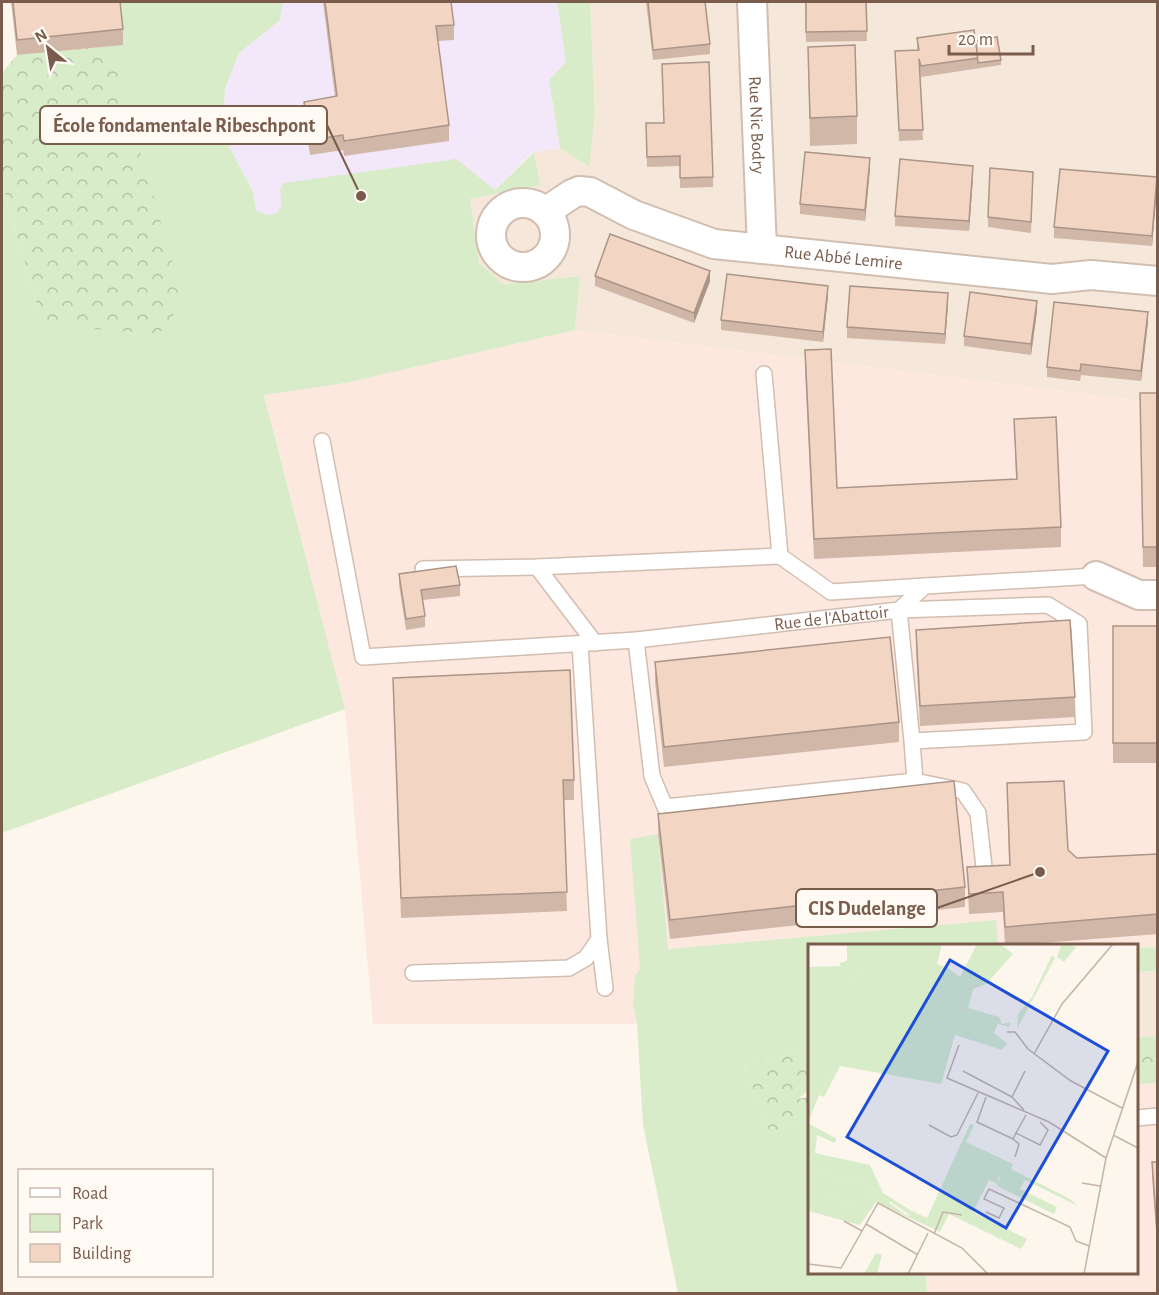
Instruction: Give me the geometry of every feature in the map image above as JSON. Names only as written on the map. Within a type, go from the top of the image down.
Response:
[{"type":"street","name":"Rue Nic Bodry","points":[[752,2],[762,249]]},
{"type":"street","name":"Rue Abbé Lemire","points":[[545,212],[572,194],[579,191],[590,192],[634,214],[714,244],[1052,279],[1091,274],[1158,281]]},
{"type":"street","points":[[1096,576],[1139,595],[1158,595]]},
{"type":"lane","points":[[764,374],[780,556]]},
{"type":"lane","name":"Rue de l'Abattoir","points":[[322,441],[363,657],[636,640],[899,610],[924,586]]},
{"type":"lane","points":[[423,569],[537,567],[780,556],[831,592],[1096,576]]},
{"type":"lane","points":[[537,567],[588,643],[599,939],[605,988]]},
{"type":"lane","points":[[1044,579],[1048,604]]},
{"type":"lane","points":[[912,741],[1084,732],[1079,624],[1048,604],[899,610],[915,781]]},
{"type":"lane","points":[[636,640],[652,776],[665,807],[915,781],[963,791],[978,813],[985,876]]},
{"type":"lane","points":[[413,973],[569,968],[586,958],[599,939]]},
{"type":"lane","points":[[1138,1118],[1158,1116]]},
{"type":"shaded area","points":[[199,2],[557,2],[566,62],[549,80],[560,148],[534,152],[529,155],[495,190],[456,160],[468,181],[491,349],[345,383],[256,210],[253,192],[222,133],[225,89],[239,53],[278,21]]},
{"type":"shaded area","points":[[590,2],[1157,2],[1157,403],[575,330],[580,276],[503,284],[479,263],[470,199],[540,185],[534,152],[560,148],[588,167],[595,112]]},
{"type":"shaded area","points":[[575,330],[1157,403],[1157,947],[1138,948],[1138,944],[998,944],[995,920],[668,949],[658,834],[633,1005],[637,1024],[373,1024],[345,709],[264,394],[345,383]]},
{"type":"shaded area","points":[[1157,971],[1157,1036],[1138,1037],[1138,972]]},
{"type":"shaded area","points":[[1157,1083],[1157,1293],[927,1293],[926,1274],[1138,1274],[1138,1084]]},
{"type":"green space","points":[[118,2],[283,2],[280,20],[239,53],[225,89],[222,133],[253,192],[256,210],[263,214],[271,215],[277,212],[281,203],[280,189],[284,183],[456,159],[495,190],[534,152],[540,185],[470,199],[479,263],[503,284],[580,276],[575,330],[345,383],[264,395],[345,709],[2,833],[2,184],[43,325],[99,47]]},
{"type":"green space","points":[[557,2],[590,2],[595,112],[589,167],[560,148],[549,80],[566,62]]},
{"type":"green space","points":[[99,47],[114,62],[184,301],[159,334],[43,325],[2,184],[2,73],[17,55]]},
{"type":"green space","points":[[658,834],[668,949],[996,920],[998,944],[808,944],[808,1051],[744,1065],[770,1134],[808,1118],[808,1274],[926,1274],[927,1293],[678,1293],[643,1125],[637,1024],[633,1005],[635,977],[640,969],[630,839]]},
{"type":"green space","points":[[1157,947],[1157,971],[1138,972],[1138,948]]},
{"type":"green space","points":[[1157,1036],[1157,1083],[1138,1084],[1138,1037]]},
{"type":"green space","points":[[808,1051],[808,1091],[798,1099],[808,1097],[808,1118],[770,1134],[744,1065]]},
{"type":"building","points":[[13,2],[120,2],[123,29],[17,40]]},
{"type":"building","points":[[325,2],[451,2],[454,25],[436,26],[449,125],[344,141],[343,135],[310,140],[304,102],[337,96]]},
{"type":"building","points":[[648,2],[705,2],[710,44],[653,50]]},
{"type":"building","points":[[806,2],[866,2],[867,31],[806,32]]},
{"type":"building","points":[[974,30],[978,58],[921,66],[919,59],[923,130],[899,130],[895,51],[919,50],[917,38]]},
{"type":"building","points":[[997,37],[1001,60],[978,63],[976,41]]},
{"type":"building","points":[[855,45],[857,116],[810,118],[808,47]]},
{"type":"building","points":[[709,62],[713,177],[680,178],[680,156],[647,157],[646,123],[664,123],[662,64]]},
{"type":"building","points":[[805,152],[870,158],[865,210],[800,204]]},
{"type":"building","points":[[900,159],[973,166],[969,221],[895,216]]},
{"type":"building","points":[[990,168],[1033,172],[1031,222],[988,217]]},
{"type":"building","points":[[1060,169],[1157,177],[1152,236],[1054,227]]},
{"type":"building","points":[[610,234],[710,271],[694,313],[595,276]]},
{"type":"building","points":[[727,274],[828,286],[823,332],[721,320]]},
{"type":"building","points":[[850,286],[948,293],[945,334],[847,327]]},
{"type":"building","points":[[970,292],[1037,301],[1031,344],[964,336]]},
{"type":"building","points":[[1054,302],[1148,312],[1141,371],[1081,364],[1080,371],[1047,367]]},
{"type":"building","points":[[831,349],[837,488],[1017,479],[1014,419],[1056,417],[1061,527],[814,539],[805,350]]},
{"type":"building","points":[[1140,393],[1158,393],[1158,547],[1143,547]]},
{"type":"building","points":[[456,566],[460,585],[421,590],[425,616],[406,619],[399,574]]},
{"type":"building","points":[[1070,620],[1075,697],[920,706],[916,630]]},
{"type":"building","points":[[1113,626],[1158,626],[1158,743],[1113,743]]},
{"type":"building","points":[[890,637],[899,722],[664,747],[655,662]]},
{"type":"building","points":[[570,670],[574,780],[563,780],[567,892],[401,898],[393,678]]},
{"type":"building","points":[[954,781],[965,887],[670,920],[658,814]]},
{"type":"building","points":[[1064,781],[1068,850],[1077,858],[1158,854],[1158,914],[1005,927],[1003,892],[969,894],[967,867],[1010,865],[1007,783]]},
{"type":"building","points":[[1152,1162],[1158,1162],[1157,1230]]},
{"type":"place","name":"École fondamentale Ribeschpont","points":[[361,196]]},
{"type":"place","name":"CIS Dudelange","points":[[1040,872]]}]
